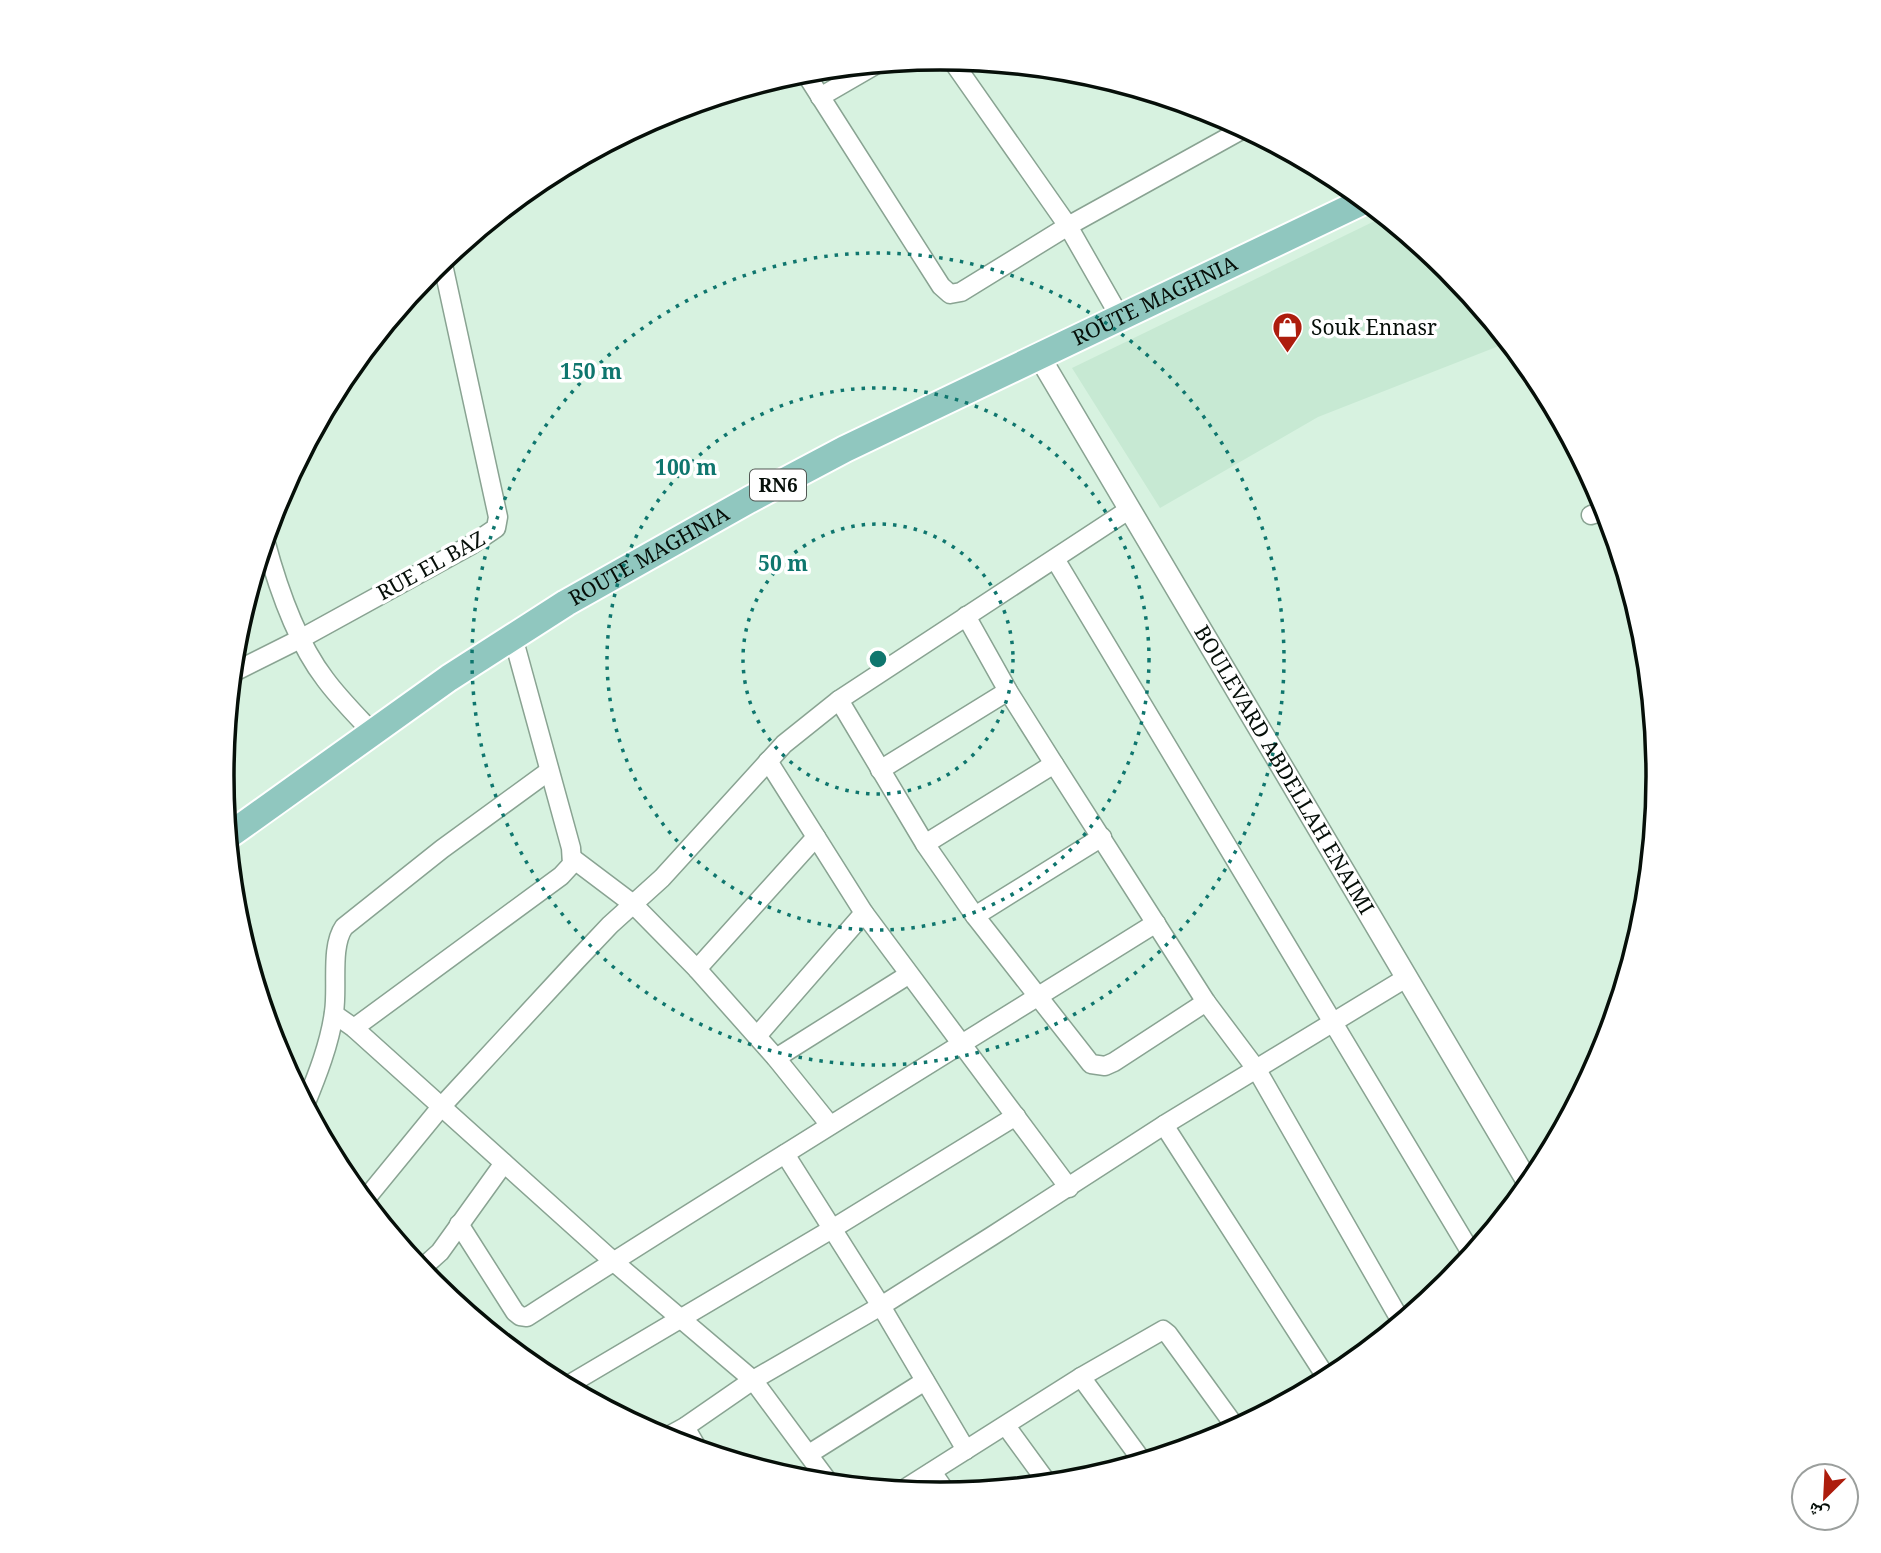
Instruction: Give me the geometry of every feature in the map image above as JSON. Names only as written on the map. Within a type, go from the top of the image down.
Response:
[{"type":"main road","name":"ROUTE MAGHNIA","points":[[237,830],[372,732],[513,637],[566,603],[749,500],[856,443],[1356,205]]},
{"type":"street","points":[[959,71],[1068,226],[1121,317]]},
{"type":"street","points":[[820,97],[858,75]]},
{"type":"street","points":[[811,83],[941,286],[950,294],[961,292],[1068,226],[1234,134]]},
{"type":"street","name":"RUE EL BAZ","points":[[302,638],[471,545],[491,533],[498,524],[445,273]]},
{"type":"street","name":"BOULEVARD ABDELLAH ENAIMI","points":[[1039,356],[1524,1175]]},
{"type":"street","points":[[370,1193],[441,1107],[576,961],[662,878],[768,761],[813,719],[1130,509]]},
{"type":"street","points":[[269,555],[275,577],[302,638],[323,677],[372,732]]},
{"type":"street","points":[[1055,559],[1468,1246]]},
{"type":"street","points":[[966,617],[1008,691],[1206,1002],[1257,1070],[1397,1315]]},
{"type":"street","points":[[354,1028],[569,869],[571,848],[513,637]]},
{"type":"street","points":[[243,668],[302,638]]},
{"type":"street","points":[[880,770],[1008,691]]},
{"type":"street","points":[[839,700],[925,844],[975,916],[1091,1064],[1105,1066],[1206,1002]]},
{"type":"street","points":[[768,761],[863,913],[1069,1188]]},
{"type":"street","points":[[925,844],[1054,764]]},
{"type":"street","points":[[309,1093],[325,1050],[334,1014],[336,947],[344,927],[442,849],[549,771]]},
{"type":"street","points":[[697,970],[816,837]]},
{"type":"street","points":[[975,916],[1102,837]]},
{"type":"street","points":[[572,858],[633,904],[697,970],[776,1058],[830,1125]]},
{"type":"street","points":[[757,1036],[863,913]]},
{"type":"street","points":[[459,1224],[515,1312],[524,1318],[1156,923]]},
{"type":"street","points":[[776,1058],[908,975]]},
{"type":"street","points":[[677,1432],[753,1380],[881,1306],[1164,1125],[1406,978]]},
{"type":"street","points":[[334,1014],[354,1028],[614,1262],[753,1380],[823,1472]]},
{"type":"street","points":[[575,1381],[1016,1116]]},
{"type":"street","points":[[1164,1125],[1322,1371]]},
{"type":"street","points":[[785,1154],[881,1306],[966,1450]]},
{"type":"street","points":[[428,1263],[440,1252],[504,1163]]},
{"type":"street","points":[[916,1482],[1081,1377],[1163,1331],[1168,1334],[1231,1420]]},
{"type":"street","points":[[1081,1377],[1138,1455]]},
{"type":"street","points":[[809,1454],[925,1381]]},
{"type":"street","points":[[1006,1426],[1042,1475]]},
{"type":"street","points":[[685,1427],[691,1437]]},
{"type":"street","points":[[932,1472],[940,1483]]},
{"type":"shaded area","name":"Souk Ennasr","points":[[1376,220],[1440,277],[1500,345],[1318,417],[1160,508],[1072,368]]},
{"type":"place","name":"Souk Ennasr","points":[[1288,355]]}]
